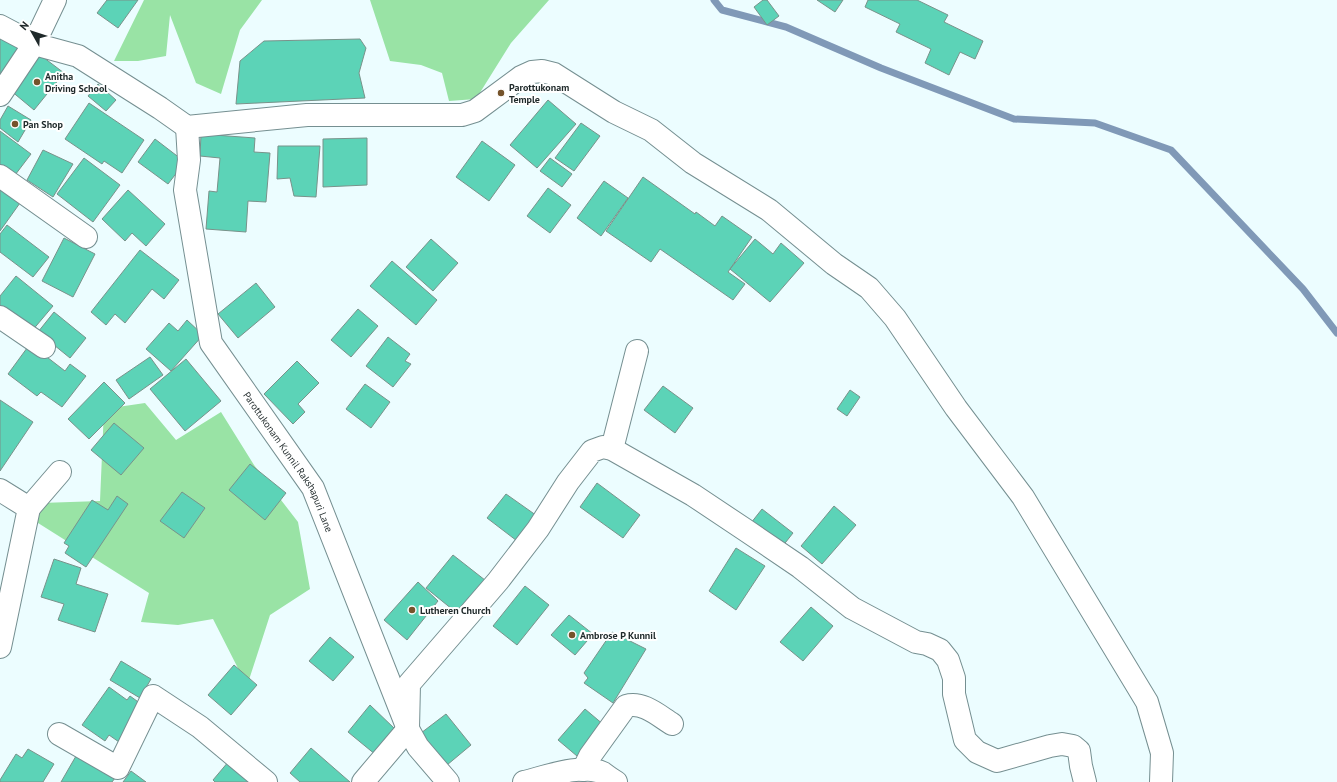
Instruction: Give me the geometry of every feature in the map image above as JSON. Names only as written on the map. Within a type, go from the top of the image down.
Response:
[{"type":"street","points":[[0,95],[34,44],[55,0]]},
{"type":"street","points":[[0,26],[34,44],[78,56],[187,127],[307,115],[462,115],[475,111],[521,77],[532,72],[542,71],[554,74],[614,112],[651,130],[693,163],[769,210],[834,264],[869,288],[895,318],[956,408],[1023,497],[1147,702],[1162,753],[1161,782]]},
{"type":"street","name":"Parottukonam Kunnil Rakshapuri Lane","points":[[187,127],[189,160],[185,190],[211,344],[313,488],[408,729],[418,747],[448,782]]},
{"type":"street","points":[[0,176],[86,237]]},
{"type":"street","points":[[0,318],[44,347]]},
{"type":"street","points":[[612,449],[637,351]]},
{"type":"street","points":[[363,782],[408,729],[409,684],[498,581],[538,529],[568,482],[592,451],[603,447],[612,449],[693,495],[800,567],[852,608],[916,642],[927,644],[940,650],[948,660],[954,678],[954,694],[965,740],[977,752],[998,761],[1050,746],[1062,744],[1073,746],[1079,751],[1085,782]]},
{"type":"street","points":[[0,647],[29,508],[60,472]]},
{"type":"street","points":[[0,490],[29,508]]},
{"type":"street","points":[[59,734],[118,768],[153,696],[200,726],[266,782]]},
{"type":"street","points":[[583,770],[590,756],[626,706],[632,704],[645,707],[672,724]]},
{"type":"street","points":[[524,782],[574,770],[598,772],[616,782]]},
{"type":"green space","points":[[144,0],[262,0],[240,30],[221,94],[196,83],[170,15],[166,56],[138,61],[114,61]]},
{"type":"green space","points":[[370,0],[549,0],[511,43],[476,99],[449,101],[442,73],[421,65],[390,61]]},
{"type":"green space","points":[[145,403],[176,440],[221,412],[254,465],[298,522],[310,589],[270,615],[247,686],[213,619],[178,625],[141,622],[149,593],[0,499],[41,503],[100,501],[104,409]]},
{"type":"building","points":[[107,0],[138,0],[118,28],[97,13]]},
{"type":"building","points":[[763,0],[767,0],[779,16],[767,25],[754,7]]},
{"type":"building","points":[[817,0],[843,0],[835,12]]},
{"type":"building","points":[[868,0],[917,0],[948,15],[944,22],[983,41],[975,59],[960,52],[949,75],[925,63],[931,49],[896,32],[900,24],[865,7]]},
{"type":"building","points":[[0,31],[23,48],[0,81]]},
{"type":"building","points":[[360,39],[366,48],[359,73],[365,98],[236,104],[240,61],[264,41]]},
{"type":"building","name":"Anitha Driving School","points":[[39,54],[64,73],[34,110],[10,90]]},
{"type":"building","points":[[98,84],[116,100],[106,111],[88,96]]},
{"type":"building","points":[[548,100],[576,124],[537,168],[510,145]]},
{"type":"building","points":[[89,103],[144,140],[122,173],[104,161],[102,164],[65,139]]},
{"type":"building","name":"Pan Shop","points":[[8,106],[31,120],[18,142],[0,128],[0,120]]},
{"type":"building","points":[[581,123],[600,136],[574,171],[555,158]]},
{"type":"building","points":[[0,131],[31,154],[12,179],[0,170]]},
{"type":"building","points":[[201,134],[255,138],[254,152],[270,153],[266,202],[248,201],[246,232],[206,229],[209,191],[217,192],[220,158],[200,156]]},
{"type":"building","points":[[367,138],[367,185],[323,187],[323,139]]},
{"type":"building","points":[[155,139],[185,162],[168,184],[138,162]]},
{"type":"building","points":[[482,141],[515,165],[489,201],[456,177]]},
{"type":"building","points":[[278,146],[320,146],[316,197],[294,196],[290,178],[277,179]]},
{"type":"building","points":[[43,150],[73,164],[53,197],[27,180]]},
{"type":"building","points":[[84,158],[120,185],[93,222],[57,194]]},
{"type":"building","points":[[550,158],[572,174],[562,187],[540,171]]},
{"type":"building","points":[[643,177],[695,214],[696,212],[715,226],[722,216],[752,237],[728,272],[745,284],[733,300],[660,249],[651,262],[606,231]]},
{"type":"building","points":[[0,178],[25,196],[0,231]]},
{"type":"building","points":[[604,181],[628,198],[601,236],[577,218]]},
{"type":"building","points":[[548,188],[571,205],[550,233],[527,216]]},
{"type":"building","points":[[128,190],[165,224],[146,246],[132,233],[125,241],[102,219]]},
{"type":"building","points":[[7,225],[49,257],[33,277],[0,252],[0,234]]},
{"type":"building","points":[[64,238],[95,254],[73,297],[42,281]]},
{"type":"building","points":[[431,239],[458,263],[433,291],[406,267]]},
{"type":"building","points":[[755,239],[773,254],[781,243],[804,263],[770,302],[730,269]]},
{"type":"building","points":[[140,250],[179,280],[164,299],[152,289],[125,323],[115,314],[106,325],[91,312]]},
{"type":"building","points":[[392,261],[437,300],[416,325],[370,286]]},
{"type":"building","points":[[16,276],[53,306],[31,332],[0,306],[0,296]]},
{"type":"building","points":[[256,283],[275,307],[238,338],[218,314]]},
{"type":"building","points":[[358,309],[378,326],[351,357],[331,340]]},
{"type":"building","points":[[54,312],[86,338],[70,358],[38,332]]},
{"type":"building","points":[[187,320],[203,335],[171,371],[146,349],[169,323],[178,331]]},
{"type":"building","points":[[388,337],[410,354],[405,361],[411,364],[393,387],[366,366]]},
{"type":"building","points":[[30,344],[65,371],[70,364],[86,376],[62,407],[41,392],[37,396],[8,374]]},
{"type":"building","points":[[150,357],[163,375],[129,399],[116,380]]},
{"type":"building","points":[[186,359],[221,401],[185,431],[150,389]]},
{"type":"building","points":[[297,361],[319,383],[298,404],[305,412],[293,424],[264,394]]},
{"type":"building","points":[[104,382],[125,403],[89,439],[68,419]]},
{"type":"building","points":[[365,384],[390,402],[371,428],[346,409]]},
{"type":"building","points":[[663,386],[693,408],[675,433],[644,410]]},
{"type":"building","points":[[850,390],[860,397],[847,416],[837,409]]},
{"type":"building","points":[[0,400],[33,422],[0,471]]},
{"type":"building","points":[[114,423],[144,448],[121,475],[91,450]]},
{"type":"building","points":[[250,464],[286,493],[265,520],[229,490]]},
{"type":"building","points":[[597,483],[640,515],[623,538],[580,507]]},
{"type":"building","points":[[182,492],[205,508],[184,538],[160,521]]},
{"type":"building","points":[[506,494],[540,518],[521,544],[487,518]]},
{"type":"building","points":[[117,496],[128,504],[86,567],[65,553],[69,546],[64,543],[92,500],[108,510]]},
{"type":"building","points":[[834,506],[856,525],[822,564],[801,546]]},
{"type":"building","points":[[762,509],[793,533],[778,552],[747,528]]},
{"type":"building","points":[[736,548],[765,566],[736,610],[709,591]]},
{"type":"building","points":[[453,555],[490,584],[463,618],[426,588]]},
{"type":"building","points":[[54,559],[81,568],[76,584],[108,594],[95,632],[58,620],[64,604],[41,597]]},
{"type":"building","name":"Lutheren Church","points":[[418,582],[438,601],[407,640],[384,620]]},
{"type":"building","points":[[525,586],[549,605],[517,645],[493,626]]},
{"type":"building","points":[[811,607],[833,626],[803,661],[780,642]]},
{"type":"building","name":"Ambrose P Kunnil","points":[[569,615],[593,634],[575,655],[551,635]]},
{"type":"building","points":[[612,632],[646,649],[613,703],[584,683],[588,678],[584,673]]},
{"type":"building","points":[[330,637],[354,657],[333,681],[309,661]]},
{"type":"building","points":[[121,661],[151,679],[140,698],[110,680]]},
{"type":"building","points":[[234,665],[257,685],[231,715],[208,695]]},
{"type":"building","points":[[109,687],[127,700],[130,696],[141,704],[119,742],[109,735],[105,741],[82,725]]},
{"type":"building","points":[[370,705],[395,729],[376,755],[348,732]]},
{"type":"building","points":[[585,709],[617,736],[590,767],[558,740]]},
{"type":"building","points":[[446,714],[471,745],[447,765],[421,733]]},
{"type":"building","points":[[311,748],[350,782],[300,782],[290,773]]},
{"type":"building","points":[[28,749],[54,764],[43,782],[0,782],[16,754],[22,758]]},
{"type":"building","points":[[76,756],[115,778],[112,782],[61,782]]},
{"type":"building","points":[[229,761],[255,782],[215,782],[213,780]]},
{"type":"building","points":[[131,771],[146,782],[123,782]]},
{"type":"waterway","points":[[714,0],[722,10],[786,27],[881,68],[1014,119],[1095,123],[1171,150],[1303,289],[1337,333]]},
{"type":"place","name":"Anitha Driving School","points":[[37,82]]},
{"type":"place","name":"Parottukonam Temple","points":[[501,93]]},
{"type":"place","name":"Pan Shop","points":[[15,124]]},
{"type":"place","name":"Lutheren Church","points":[[412,610]]},
{"type":"place","name":"Ambrose P Kunnil","points":[[572,635]]}]
